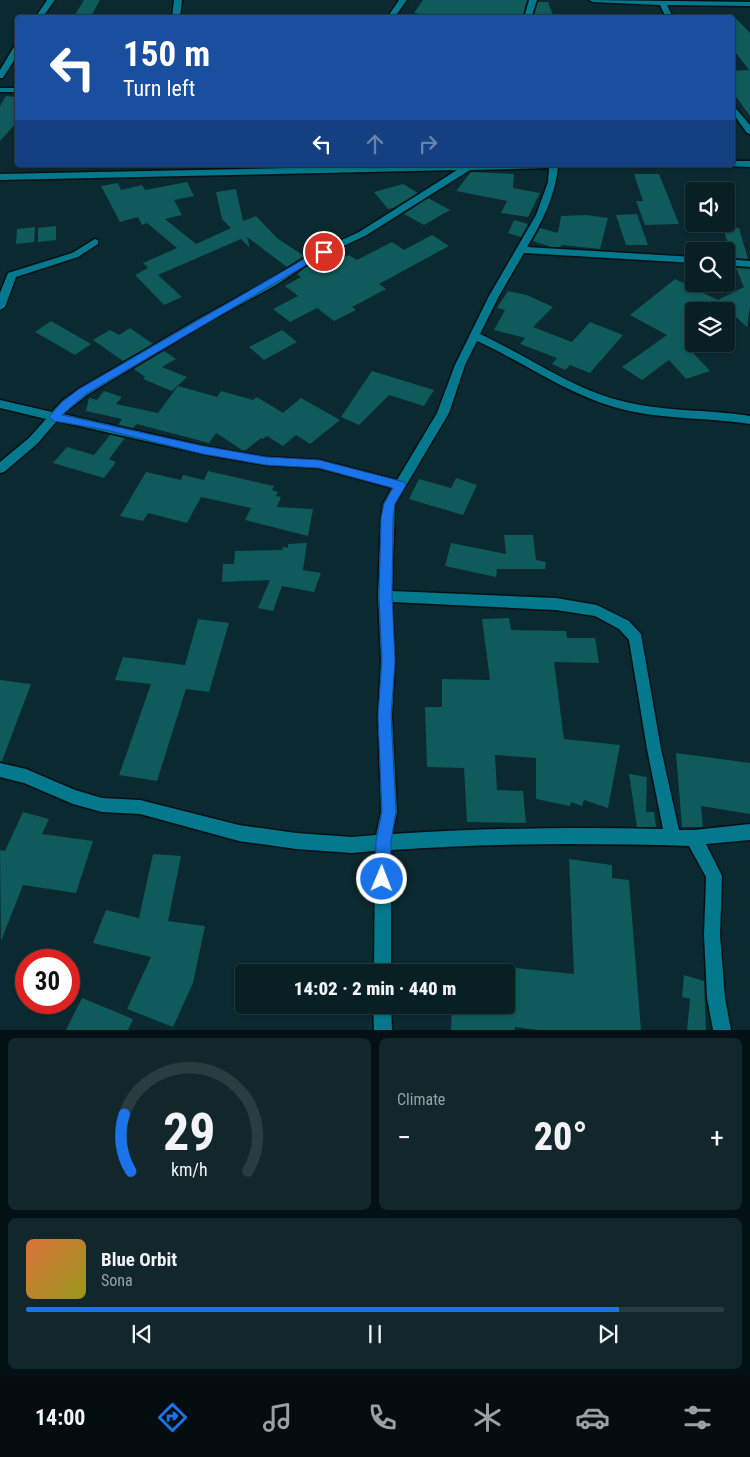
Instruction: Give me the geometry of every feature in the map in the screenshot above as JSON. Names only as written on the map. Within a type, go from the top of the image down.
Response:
[{"type":"street","points":[[40,15],[51,0]]},
{"type":"street","points":[[176,15],[178,0]]},
{"type":"street","points":[[392,15],[403,0]]},
{"type":"street","points":[[528,15],[533,0]]},
{"type":"street","points":[[593,0],[750,4]]},
{"type":"street","points":[[662,3],[668,15]]},
{"type":"street","points":[[0,76],[15,52]]},
{"type":"street","points":[[0,90],[15,90]]},
{"type":"street","points":[[735,110],[750,131]]},
{"type":"street","points":[[735,164],[750,164]]},
{"type":"street","points":[[0,176],[308,168],[468,167]]},
{"type":"street","points":[[0,469],[33,441],[66,404],[83,392],[204,320],[272,283],[312,257],[362,234],[395,215],[468,167]]},
{"type":"street","points":[[382,964],[383,841],[389,812],[385,716],[388,661],[386,596],[387,518],[390,504],[442,413],[460,365],[506,272],[541,215],[556,167]]},
{"type":"street","points":[[0,307],[12,275],[76,255],[95,242]]},
{"type":"street","points":[[521,250],[685,259]]},
{"type":"street","points":[[735,263],[750,264]]},
{"type":"street","points":[[475,336],[502,347],[591,394],[615,403],[657,412],[750,420]]},
{"type":"street","points":[[0,404],[54,417],[106,426],[203,450],[266,461],[319,464],[400,485]]},
{"type":"street","points":[[386,596],[556,604],[597,611],[624,625],[636,638],[654,749],[673,838]]},
{"type":"street","points":[[0,770],[26,776],[73,796],[102,805],[140,807],[239,833],[296,842],[352,845],[383,841],[597,835],[694,838],[750,832]]},
{"type":"street","points":[[694,838],[714,876],[712,935],[716,998],[722,1030]]},
{"type":"street","points":[[382,1014],[383,1030]]},
{"type":"building","points":[[84,0],[100,0],[92,15],[75,15]]},
{"type":"building","points":[[423,0],[527,0],[523,15],[426,15],[414,13]]},
{"type":"building","points":[[538,2],[548,2],[553,15],[534,15]]},
{"type":"building","points":[[735,17],[750,33],[750,116],[735,95],[735,71],[749,70],[735,52]]},
{"type":"building","points":[[6,96],[15,97],[15,124],[0,141],[0,106]]},
{"type":"building","points":[[471,172],[514,174],[513,188],[540,193],[528,217],[501,213],[507,201],[456,191]]},
{"type":"building","points":[[634,174],[659,174],[679,224],[645,225],[636,201],[643,201]]},
{"type":"building","points":[[187,182],[194,196],[174,200],[182,215],[165,219],[196,244],[231,228],[222,219],[216,192],[236,189],[243,221],[256,216],[277,238],[304,256],[287,267],[247,237],[250,248],[241,239],[158,275],[182,297],[164,305],[135,275],[148,268],[143,263],[177,248],[147,223],[142,225],[138,217],[120,222],[101,186],[118,183],[121,190],[142,185],[145,190]]},
{"type":"building","points":[[403,184],[418,193],[393,208],[388,209],[374,192]]},
{"type":"building","points":[[428,198],[450,210],[424,225],[404,214]]},
{"type":"building","points":[[637,214],[648,245],[626,245],[616,215]]},
{"type":"building","points":[[587,215],[608,218],[600,249],[562,245],[560,247],[551,247],[533,241],[540,228],[558,233],[561,216]]},
{"type":"building","points":[[514,220],[528,224],[521,237],[508,233]]},
{"type":"building","points":[[56,226],[56,240],[38,242],[38,228]]},
{"type":"building","points":[[35,227],[34,242],[16,244],[17,229]]},
{"type":"building","points":[[735,228],[739,228],[748,259],[735,258],[735,242],[727,242],[724,232],[735,232]]},
{"type":"building","points":[[432,235],[449,246],[379,284],[386,289],[352,307],[356,310],[334,321],[317,308],[290,322],[273,309],[298,296],[285,286],[301,277],[297,274],[313,262],[322,269],[349,255],[357,260],[392,242],[404,250]]},
{"type":"building","points":[[736,268],[750,269],[750,306],[747,327],[735,318],[735,302],[685,302],[685,352],[694,352],[710,371],[686,379],[669,360],[642,380],[622,367],[667,335],[630,315],[675,279],[685,284],[685,292],[702,292],[718,300],[744,287]]},
{"type":"building","points":[[508,291],[527,295],[553,307],[533,327],[572,342],[590,322],[623,335],[590,373],[570,365],[565,370],[552,364],[557,358],[520,344],[525,338],[494,330],[505,310],[497,308]]},
{"type":"building","points":[[51,321],[91,344],[75,355],[35,332]]},
{"type":"building","points":[[130,328],[153,344],[123,361],[93,340],[110,330],[119,335]]},
{"type":"building","points":[[282,330],[297,342],[264,360],[249,347]]},
{"type":"building","points":[[164,351],[176,359],[162,367],[187,377],[172,391],[143,379],[145,377],[134,369]]},
{"type":"building","points":[[372,371],[434,390],[424,406],[389,395],[359,425],[341,417]]},
{"type":"building","points":[[178,386],[217,397],[221,391],[253,400],[257,397],[283,413],[301,398],[340,420],[310,444],[296,435],[283,446],[267,436],[263,439],[261,438],[246,450],[242,450],[216,433],[209,443],[137,424],[133,428],[118,425],[122,419],[86,411],[89,398],[97,400],[104,391],[122,397],[116,404],[158,413]]},
{"type":"building","points":[[110,435],[125,438],[109,459],[116,462],[104,478],[53,463],[67,447],[94,455]]},
{"type":"building","points":[[208,471],[274,486],[272,490],[278,492],[276,496],[281,497],[277,507],[313,509],[308,536],[245,520],[251,508],[201,497],[187,523],[148,513],[143,521],[120,516],[146,472],[181,480],[183,475],[204,480]]},
{"type":"building","points":[[456,478],[477,485],[463,515],[409,499],[419,479],[451,488]]},
{"type":"building","points":[[504,535],[533,535],[536,560],[546,562],[545,569],[497,569],[496,577],[445,566],[451,543],[506,554]]},
{"type":"building","points":[[307,543],[303,570],[321,573],[314,592],[282,586],[273,611],[258,608],[270,580],[222,582],[223,564],[234,564],[235,551],[282,550],[283,547],[288,548],[288,544]]},
{"type":"building","points":[[509,618],[511,630],[566,631],[567,638],[595,638],[599,663],[554,662],[564,739],[620,745],[608,808],[584,800],[582,806],[571,802],[570,806],[536,799],[536,758],[495,755],[497,790],[523,791],[526,823],[467,822],[464,768],[427,767],[425,707],[442,707],[442,679],[490,680],[482,619]]},
{"type":"building","points":[[198,619],[229,623],[209,692],[186,689],[157,781],[119,775],[151,684],[115,680],[123,657],[185,665]]},
{"type":"building","points":[[0,680],[31,684],[2,761],[0,761]]},
{"type":"building","points":[[676,753],[750,763],[750,814],[701,806],[703,827],[682,827]]},
{"type":"building","points":[[629,774],[647,777],[646,812],[654,812],[656,827],[637,827]]},
{"type":"building","points":[[23,812],[49,819],[42,834],[93,841],[76,893],[23,885],[1,941],[0,850],[5,851]]},
{"type":"building","points":[[153,854],[181,856],[168,921],[205,926],[193,983],[173,1027],[127,1009],[151,957],[93,943],[106,910],[139,918]]},
{"type":"building","points":[[569,859],[612,865],[612,878],[629,880],[641,1030],[538,1030],[515,1027],[515,1030],[451,1030],[452,1014],[515,1014],[515,968],[574,974]]},
{"type":"building","points":[[684,975],[704,981],[706,1030],[687,1030],[690,999],[682,997]]},
{"type":"building","points":[[82,998],[133,1019],[128,1030],[66,1030],[74,1014],[80,1014]]},
{"type":"route","points":[[324,252],[312,257],[272,283],[204,320],[83,392],[66,404],[54,417],[106,426],[203,450],[266,461],[319,464],[400,485],[390,504],[387,518],[386,596],[388,661],[385,716],[389,812],[383,841],[382,879]]}]
